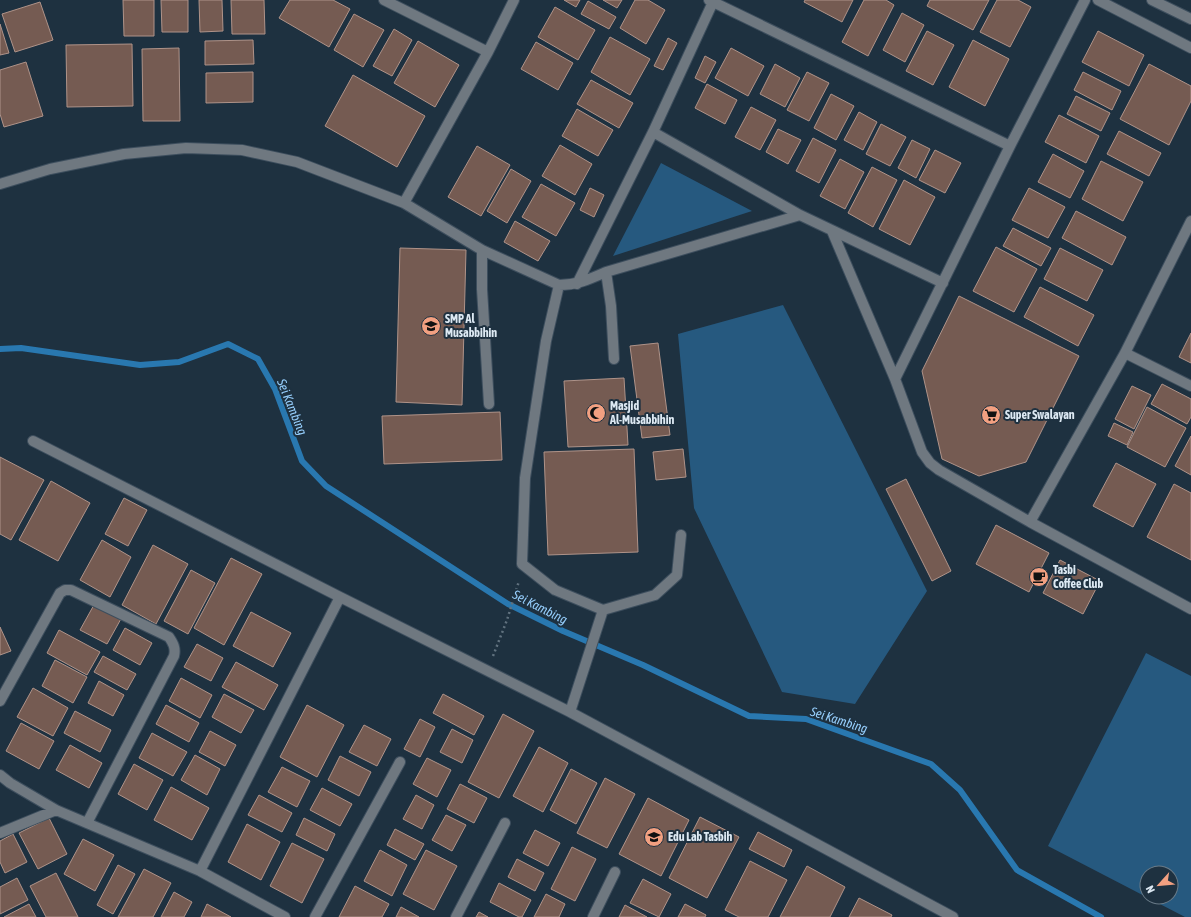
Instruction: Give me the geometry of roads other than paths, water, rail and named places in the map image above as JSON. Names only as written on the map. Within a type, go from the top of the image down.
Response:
[{"type":"street","points":[[384,0],[488,52]]},
{"type":"street","points":[[404,203],[488,52],[514,0]]},
{"type":"street","points":[[895,379],[1010,146],[1085,0]]},
{"type":"street","points":[[1098,0],[1191,48]]},
{"type":"street","points":[[1152,0],[1191,19]]},
{"type":"street","points":[[577,284],[653,132],[711,1],[1010,146]]},
{"type":"street","points":[[653,132],[800,215],[943,283]]},
{"type":"street","points":[[0,184],[50,169],[124,154],[186,148],[242,150],[297,162],[404,203],[482,250],[559,285],[577,284],[606,272],[800,215]]},
{"type":"street","points":[[1030,522],[1125,353],[1191,221]]},
{"type":"street","points":[[832,231],[895,379],[922,452],[930,463],[939,470],[1030,522],[1191,609]]},
{"type":"street","points":[[482,250],[482,288],[489,404]]},
{"type":"street","points":[[606,272],[612,306],[614,358]]},
{"type":"street","points":[[559,285],[546,341],[526,478],[522,564],[555,590],[603,610],[655,595],[677,575],[681,535]]},
{"type":"street","points":[[1125,353],[1191,386]]},
{"type":"street","points":[[33,441],[340,598],[570,712],[953,917]]},
{"type":"street","points":[[0,701],[60,593],[65,590],[78,593],[169,637],[172,641],[175,647],[174,656],[87,824]]},
{"type":"street","points":[[200,871],[340,598]]},
{"type":"street","points":[[570,712],[603,610]]},
{"type":"street","points":[[315,917],[400,762]]},
{"type":"street","points":[[0,775],[10,784],[56,810],[200,871],[284,917]]},
{"type":"street","points":[[0,833],[56,810]]},
{"type":"street","points":[[456,917],[505,823]]},
{"type":"street","points":[[594,917],[615,872]]},
{"type":"waterway","name":"Sei Kambing","points":[[0,349],[21,348],[140,365],[179,362],[228,344],[258,359],[275,389],[302,461],[326,486],[508,604],[563,631],[643,665],[749,716],[806,719],[931,764],[960,790],[1017,870],[1101,917]]},
{"type":"place","name":"SMP Al Musabbihin","points":[[431,326]]},
{"type":"place","name":"Masjid Al-Musabbihin","points":[[596,413]]},
{"type":"place","name":"Super Swalayan","points":[[991,415]]},
{"type":"place","name":"Tasbi Coffee Club","points":[[1039,577]]},
{"type":"place","name":"Edu Lab Tasbih","points":[[654,837]]}]
